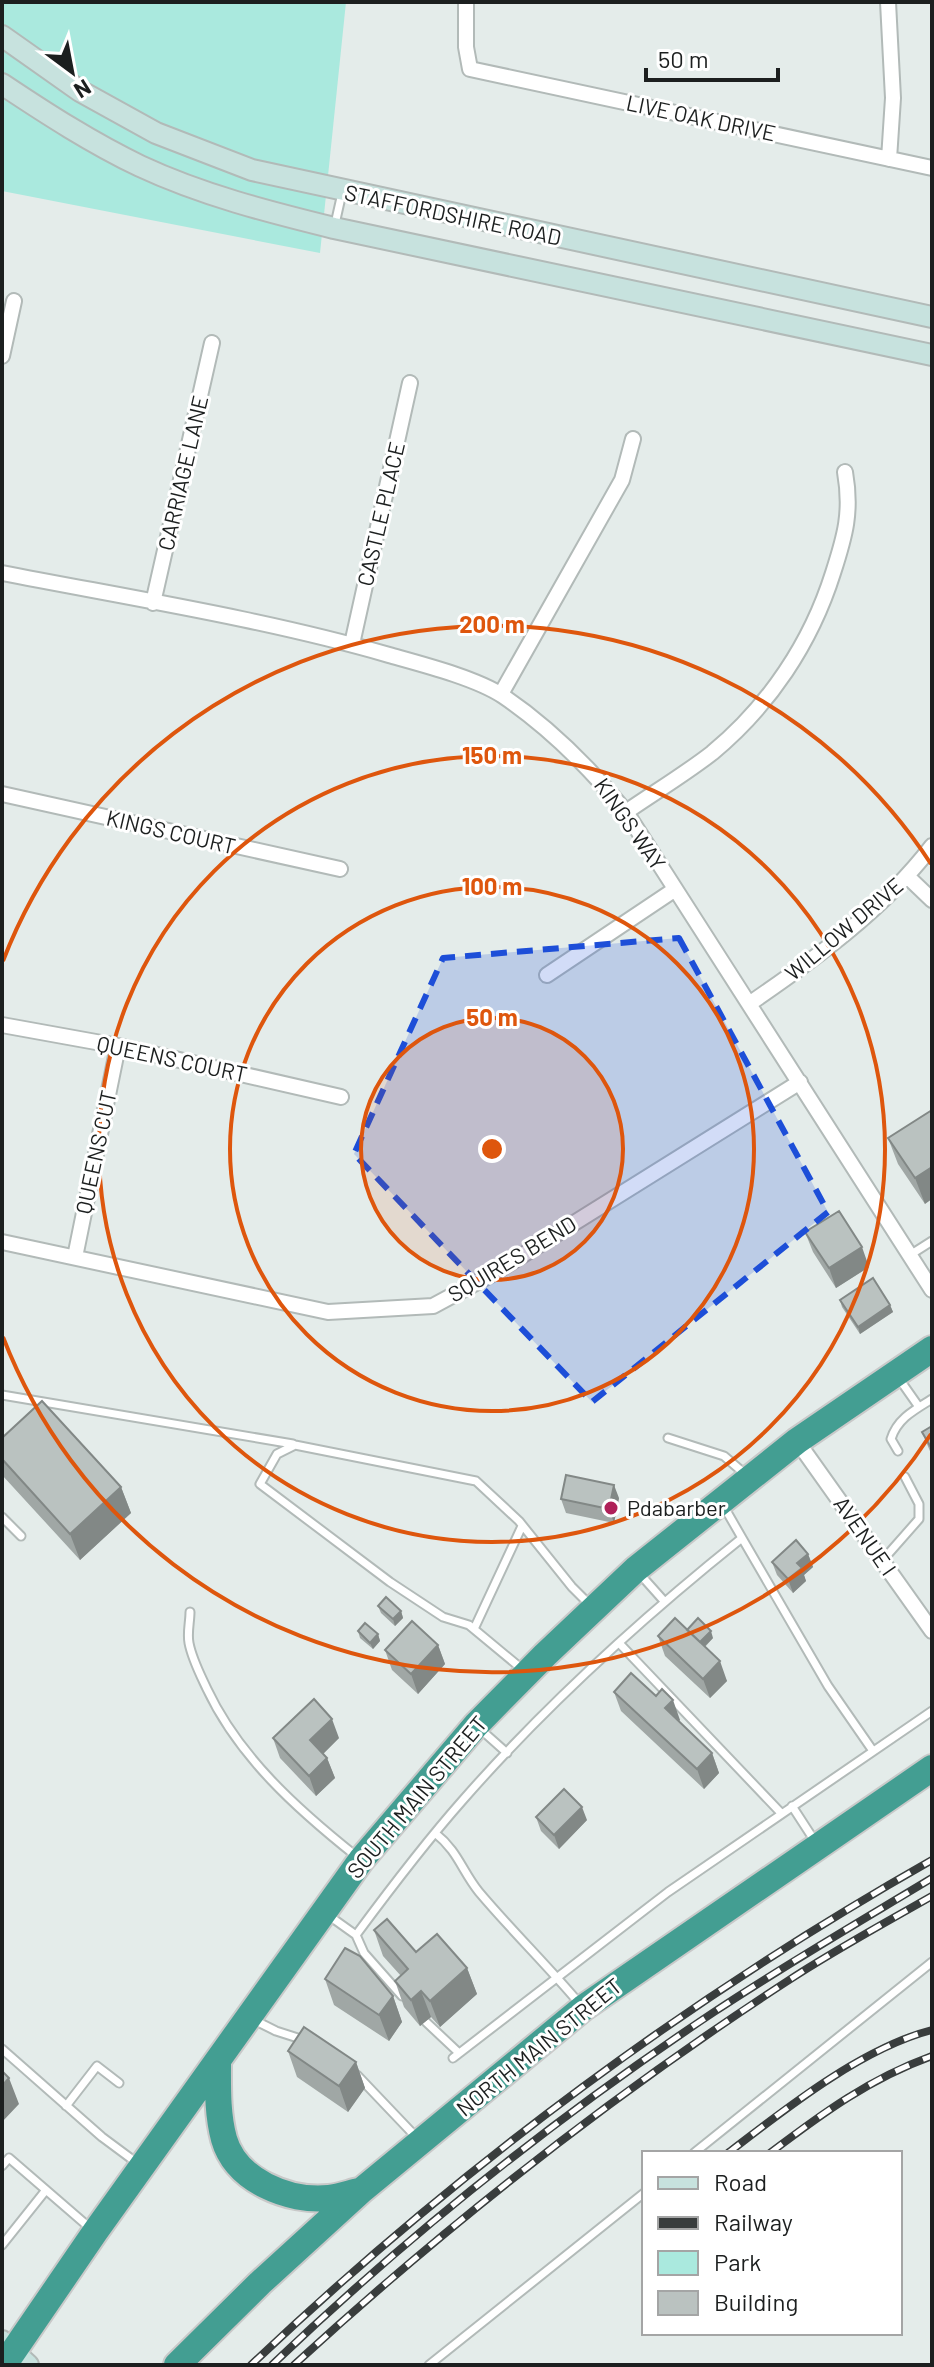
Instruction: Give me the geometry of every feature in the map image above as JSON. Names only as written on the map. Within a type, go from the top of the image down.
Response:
[{"type":"highway","name":"SOUTH MAIN STREET","points":[[12,2355],[95,2232],[361,1860],[476,1725],[636,1569],[797,1441],[932,1349]]},
{"type":"highway","name":"NORTH MAIN STREET","points":[[177,2365],[260,2283],[362,2190],[583,2008],[932,1768]]},
{"type":"highway","points":[[218,2060],[217,2105],[225,2143],[239,2166],[267,2187],[294,2196],[329,2198],[362,2190]]},
{"type":"main road","name":"STAFFORDSHIRE ROAD","points":[[2,36],[80,91],[156,133],[252,170],[932,317]]},
{"type":"main road","name":"STAFFORDSHIRE ROAD","points":[[2,84],[60,122],[142,167],[246,206],[334,228],[932,355]]},
{"type":"street","name":"LIVE OAK DRIVE","points":[[466,2],[466,47],[470,69],[932,168]]},
{"type":"street","points":[[888,2],[893,98],[889,159]]},
{"type":"street","points":[[2,356],[14,301]]},
{"type":"street","name":"CARRIAGE LANE","points":[[153,603],[212,343]]},
{"type":"street","name":"CASTLE PLACE","points":[[352,644],[410,383]]},
{"type":"street","points":[[501,694],[622,480],[633,439]]},
{"type":"street","points":[[626,812],[711,754],[737,730],[795,658],[821,612],[847,531],[850,497],[845,472]]},
{"type":"street","name":"KINGS WAY","points":[[2,573],[352,644],[436,668],[501,694],[591,770],[626,812],[932,1290]]},
{"type":"street","name":"KINGS COURT","points":[[2,794],[340,869]]},
{"type":"street","name":"WILLOW DRIVE","points":[[749,1004],[852,929],[908,877],[932,846]]},
{"type":"street","points":[[908,877],[932,900]]},
{"type":"street","points":[[547,975],[674,890]]},
{"type":"street","name":"QUEENS COURT","points":[[2,1025],[118,1046],[341,1097]]},
{"type":"street","name":"QUEENS CUT","points":[[75,1257],[118,1046]]},
{"type":"street","name":"SQUIRES BEND","points":[[2,1242],[328,1312],[433,1306],[494,1273],[800,1082]]},
{"type":"street","name":"AVENUE I","points":[[797,1441],[932,1631]]},
{"type":"lane","points":[[334,228],[343,191]]},
{"type":"lane","points":[[910,1255],[932,1241]]},
{"type":"lane","points":[[895,1373],[919,1407]]},
{"type":"lane","points":[[2,1395],[295,1445],[476,1481],[522,1526],[594,1609]]},
{"type":"lane","points":[[898,1451],[891,1439],[895,1427],[932,1399]]},
{"type":"lane","points":[[48,1412],[53,1402]]},
{"type":"lane","points":[[668,1438],[724,1456],[749,1478]]},
{"type":"lane","points":[[295,1445],[277,1454],[260,1484],[403,1591],[443,1617],[469,1625],[527,1673]]},
{"type":"lane","points":[[882,1561],[919,1519],[919,1504],[905,1477]]},
{"type":"lane","points":[[720,1500],[828,1686],[873,1751]]},
{"type":"lane","points":[[2,1517],[21,1536]]},
{"type":"lane","points":[[474,1629],[522,1526]]},
{"type":"lane","points":[[356,1935],[435,1833],[507,1753],[664,1601],[742,1538]]},
{"type":"lane","points":[[636,1569],[664,1601]]},
{"type":"lane","points":[[190,1612],[189,1641],[196,1667],[215,1707],[241,1746],[283,1793],[361,1860]]},
{"type":"lane","points":[[619,1643],[781,1813]]},
{"type":"lane","points":[[425,2021],[456,2056],[668,1892],[932,1711]]},
{"type":"lane","points":[[476,1725],[507,1753]]},
{"type":"lane","points":[[792,1806],[817,1845]]},
{"type":"lane","points":[[435,1833],[450,1845],[476,1888],[495,1911],[583,2008]]},
{"type":"lane","points":[[324,1912],[356,1935],[364,1953],[409,2003]]},
{"type":"lane","points":[[696,2151],[932,1962]]},
{"type":"lane","points":[[249,2017],[276,2031],[316,2043]]},
{"type":"lane","points":[[2,2049],[102,2137],[142,2167]]},
{"type":"lane","points":[[66,2106],[97,2066],[119,2083]]},
{"type":"lane","points":[[351,2069],[421,2143]]},
{"type":"lane","points":[[2,2166],[9,2158],[95,2232]]},
{"type":"lane","points":[[2,2245],[46,2190]]},
{"type":"lane","points":[[429,2365],[642,2195]]},
{"type":"highlighted area","points":[[679,938],[828,1212],[592,1402],[354,1154],[443,958]]},
{"type":"green space","points":[[2,2],[346,2],[320,253],[2,191]]},
{"type":"building","points":[[932,1110],[932,1167],[915,1178],[888,1138]]},
{"type":"building","points":[[839,1211],[862,1247],[829,1268],[805,1232]]},
{"type":"building","points":[[873,1278],[890,1305],[858,1327],[840,1300]]},
{"type":"building","points":[[42,1401],[121,1487],[70,1534],[2,1459],[2,1438]]},
{"type":"building","points":[[932,1426],[932,1449],[922,1432]]},
{"type":"building","points":[[566,1475],[614,1485],[609,1509],[561,1499]]},
{"type":"building","points":[[796,1540],[808,1554],[797,1563],[802,1568],[788,1579],[772,1562]]},
{"type":"building","points":[[386,1597],[401,1611],[393,1619],[378,1606]]},
{"type":"building","points":[[675,1618],[720,1661],[703,1679],[658,1636]]},
{"type":"building","points":[[698,1618],[711,1631],[700,1642],[687,1630]]},
{"type":"building","points":[[412,1621],[438,1645],[411,1674],[385,1650]]},
{"type":"building","points":[[365,1623],[378,1634],[370,1643],[358,1631]]},
{"type":"building","points":[[631,1673],[656,1696],[662,1689],[673,1700],[665,1708],[712,1753],[697,1769],[614,1692]]},
{"type":"building","points":[[314,1699],[332,1719],[310,1740],[327,1758],[309,1776],[273,1738]]},
{"type":"building","points":[[564,1789],[582,1807],[554,1835],[536,1817]]},
{"type":"building","points":[[387,1919],[416,1952],[437,1934],[467,1968],[430,2001],[421,1991],[411,2000],[395,1981],[408,1969],[374,1930]]},
{"type":"building","points":[[345,1948],[360,1956],[393,1996],[379,2015],[325,1979]]},
{"type":"building","points":[[304,2027],[356,2062],[339,2086],[288,2051]]},
{"type":"building","points":[[2,2071],[9,2078],[2,2086]]},
{"type":"railway","points":[[251,2365],[410,2224],[576,2092],[750,1971],[932,1860]]},
{"type":"railway","points":[[272,2365],[376,2270],[541,2135],[741,1995],[932,1878]]},
{"type":"railway","points":[[294,2365],[471,2212],[594,2116],[786,1982],[932,1896]]},
{"type":"railway","points":[[731,2151],[799,2099],[852,2065],[905,2039],[932,2030]]},
{"type":"railway","points":[[773,2151],[867,2086],[932,2056]]},
{"type":"place","name":"Pdabarber","points":[[611,1508]]}]
